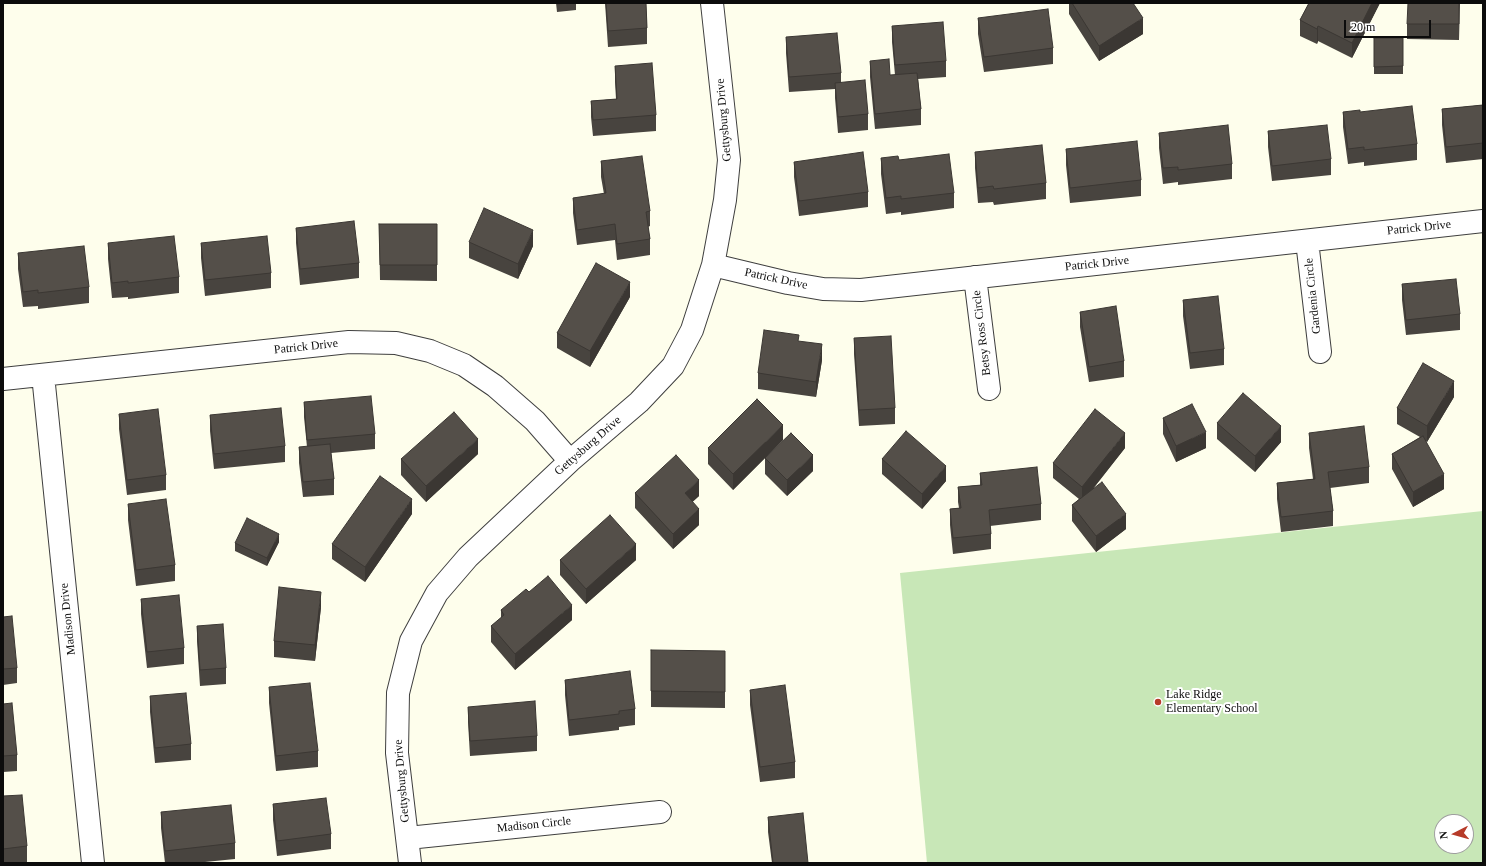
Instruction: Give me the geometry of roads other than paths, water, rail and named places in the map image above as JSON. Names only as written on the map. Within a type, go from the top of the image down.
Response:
[{"type":"street","name":"Gettysburg Drive","points":[[410,863],[397,753],[398,693],[411,641],[437,593],[468,557],[570,461],[639,402],[673,366],[692,330],[713,265],[725,200],[729,160],[712,3]]},
{"type":"street","name":"Patrick Drive","points":[[713,265],[788,283],[823,289],[861,290],[1483,221]]},
{"type":"street","name":"Gardenia Circle","points":[[1308,241],[1320,352]]},
{"type":"street","name":"Betsy Ross Circle","points":[[975,277],[989,389]]},
{"type":"street","name":"Patrick Drive","points":[[3,379],[349,342],[396,343],[430,351],[464,365],[495,386],[535,421],[570,461]]},
{"type":"street","name":"Madison Drive","points":[[42,375],[93,863]]},
{"type":"street","name":"Madison Circle","points":[[408,838],[660,812]]},
{"type":"place","name":"Lake Ridge Elementary School","points":[[1158,702]]}]
